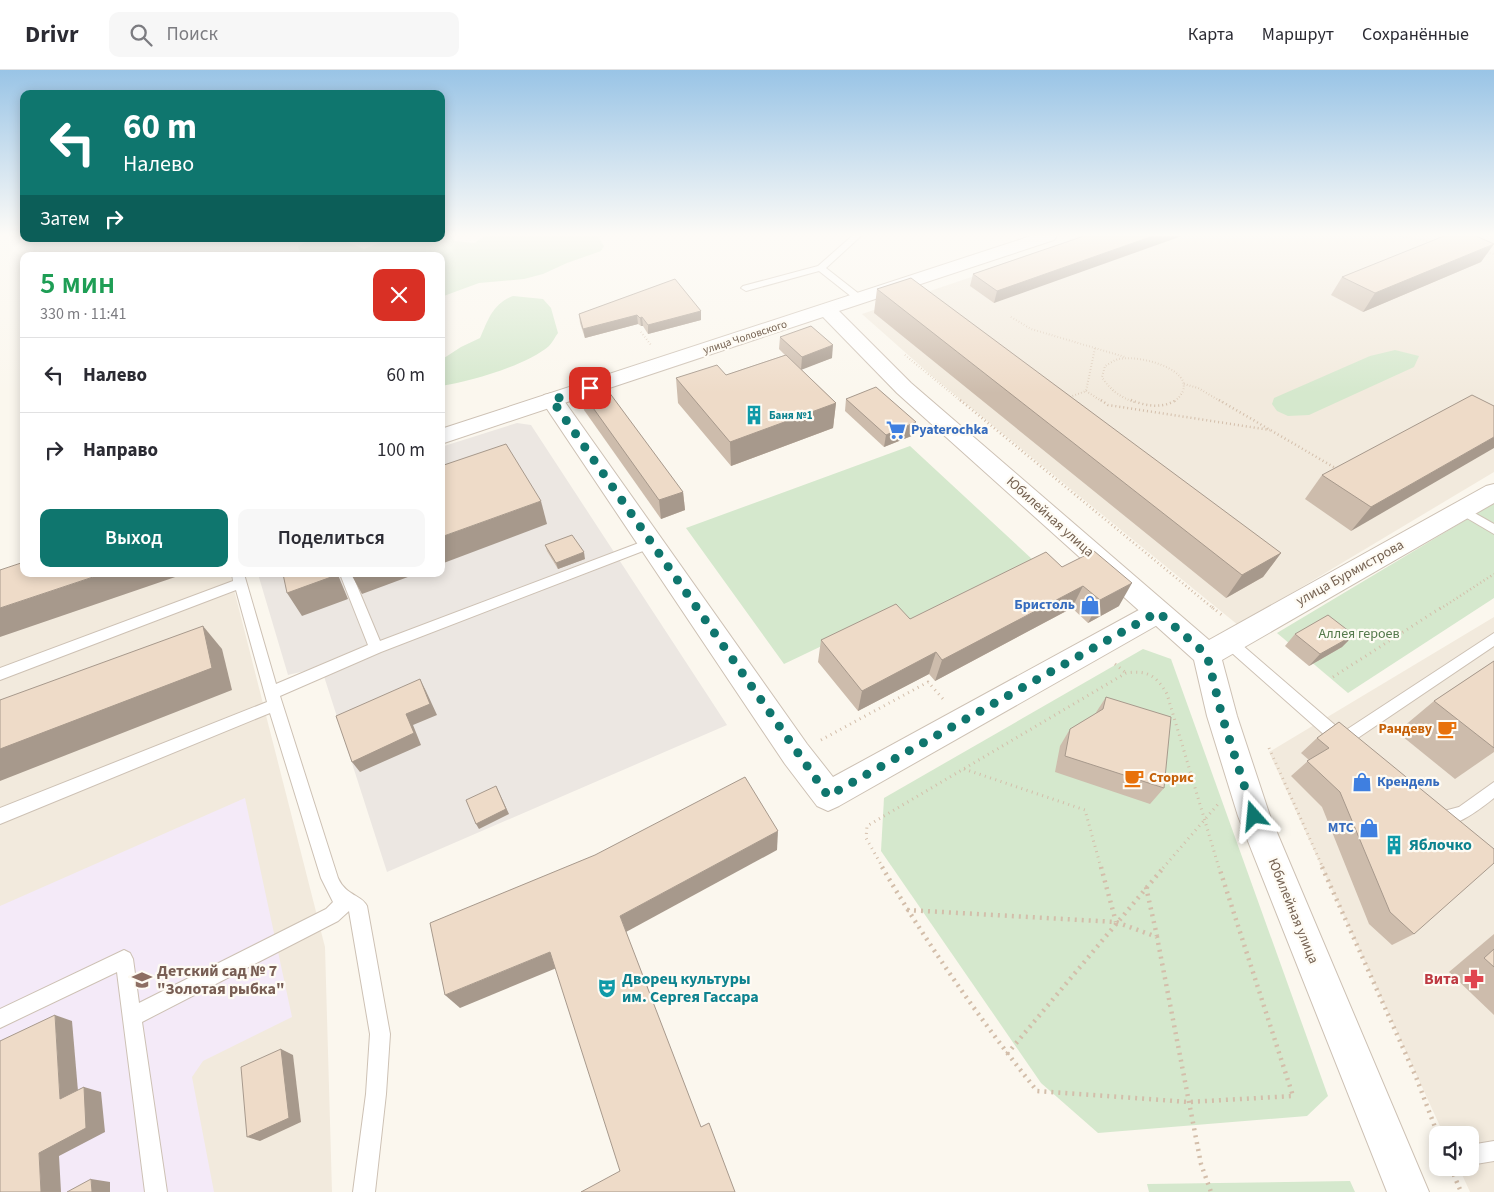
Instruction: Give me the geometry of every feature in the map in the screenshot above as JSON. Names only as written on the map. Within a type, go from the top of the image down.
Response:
[{"type":"street","name":"улица Чоловского","points":[[445,436],[892,288]]},
{"type":"street","name":"Юбилейная улица","points":[[827,310],[904,388],[1158,612],[1226,643],[1222,716],[1254,816],[1408,1192]]},
{"type":"street","points":[[552,400],[796,754],[828,796],[1158,612]]},
{"type":"street","name":"улица Бурмистрова","points":[[1226,643],[1464,511],[1494,492]]},
{"type":"lane","points":[[847,288],[860,299]]},
{"type":"lane","points":[[1464,511],[1494,530]]},
{"type":"lane","points":[[0,816],[273,699],[376,648],[652,543]]},
{"type":"lane","points":[[347,577],[376,648]]},
{"type":"lane","points":[[0,674],[239,578],[273,699],[334,893],[346,903],[358,906],[380,1034],[376,1094],[364,1192]]},
{"type":"lane","points":[[1342,741],[1494,639]]},
{"type":"lane","points":[[1226,643],[1356,753]]},
{"type":"lane","points":[[1420,808],[1434,821],[1463,813],[1494,788]]},
{"type":"lane","points":[[132,1017],[332,915],[346,903]]},
{"type":"lane","points":[[0,1019],[124,958],[156,1192]]},
{"type":"lane","points":[[1479,1154],[1494,1151]]},
{"type":"path","points":[[1011,317],[1031,329],[1127,358],[1158,362],[1174,372],[1184,384],[1198,388],[1337,468]]},
{"type":"path","points":[[1086,390],[1095,348]]},
{"type":"path","points":[[904,353],[1226,643]]},
{"type":"path","points":[[1127,358],[1110,362],[1105,366],[1102,377],[1109,389],[1126,399],[1147,405],[1168,404],[1182,396],[1184,384]]},
{"type":"path","points":[[1059,402],[1086,390]]},
{"type":"path","points":[[1086,390],[1108,405],[1270,430]]},
{"type":"path","points":[[1333,677],[1494,574]]},
{"type":"path","points":[[1140,671],[1150,674],[1160,681],[1167,694],[1204,821],[1293,1096],[1189,1102],[1038,1091],[1007,1054],[907,910],[866,838],[867,826],[1126,673],[1140,671]]},
{"type":"path","points":[[796,754],[928,682],[949,706]]},
{"type":"path","points":[[1269,748],[1416,1077],[1435,1126]]},
{"type":"path","points":[[964,769],[1085,810],[1116,922]]},
{"type":"path","points":[[1007,1054],[1116,922],[1219,803]]},
{"type":"path","points":[[1146,887],[1202,1164],[1211,1192]]},
{"type":"path","points":[[907,910],[1116,922],[1157,937]]},
{"type":"path","points":[[1454,1176],[1461,1192]]},
{"type":"shaded area","points":[[938,288],[1494,288],[1494,472],[1238,625],[933,377],[862,314]]},
{"type":"shaded area","points":[[517,423],[531,425],[727,725],[387,872],[321,667],[288,675],[259,577],[445,577],[445,446]]},
{"type":"shaded area","points":[[57,577],[231,577],[325,947],[332,1192],[0,1192],[0,596]]},
{"type":"shaded area","points":[[1494,617],[1494,1192],[1470,1192],[1463,1176],[1479,1176],[1479,1126],[1440,1126],[1269,752]]},
{"type":"shaded area","name":"Детский сад № 7 \"Золотая рыбка\"","points":[[245,798],[292,1017],[203,1061],[192,1077],[214,1192],[0,1192],[0,906]]},
{"type":"green space","points":[[445,288],[464,288],[445,296]]},
{"type":"green space","points":[[513,296],[543,299],[551,308],[558,333],[550,345],[527,360],[498,372],[445,385],[445,357],[480,338],[492,313],[506,299]]},
{"type":"green space","points":[[1395,350],[1419,356],[1414,367],[1309,415],[1288,416],[1277,411],[1272,404],[1274,398],[1370,356]]},
{"type":"green space","points":[[910,446],[1033,560],[904,626],[893,612],[784,664],[686,528]]},
{"type":"green space","name":"Аллея героев","points":[[1494,503],[1494,598],[1348,693],[1277,633]]},
{"type":"green space","points":[[1143,649],[1171,659],[1328,1096],[1307,1116],[1098,1133],[1041,1083],[881,851],[884,798]]},
{"type":"green space","points":[[1350,1181],[1355,1192],[1149,1192],[1147,1184]]},
{"type":"building","points":[[649,288],[683,288],[701,311],[648,325],[642,317],[640,318],[637,315],[583,329],[579,314]]},
{"type":"building","points":[[925,288],[1281,553],[1242,575],[877,289]]},
{"type":"building","points":[[1365,288],[1386,288],[1375,293]]},
{"type":"building","points":[[811,326],[833,345],[802,357],[780,337]]},
{"type":"building","points":[[786,355],[836,403],[730,442],[676,378],[717,365],[726,375]]},
{"type":"building","points":[[603,384],[683,492],[659,500],[581,391]]},
{"type":"building","points":[[876,387],[916,422],[886,435],[846,399]]},
{"type":"building","points":[[1472,395],[1494,406],[1494,437],[1371,507],[1322,475]]},
{"type":"building","points":[[506,444],[541,501],[445,536],[445,465]]},
{"type":"building","points":[[572,535],[584,552],[556,563],[545,545]]},
{"type":"building","points":[[1094,551],[1132,583],[1100,600],[1083,586],[942,660],[936,652],[862,691],[821,640],[896,604],[910,619],[1046,552],[1062,567]]},
{"type":"building","points":[[20,563],[20,577],[93,577],[0,608],[0,570]]},
{"type":"building","points":[[284,577],[331,577],[287,593]]},
{"type":"building","points":[[1328,615],[1354,635],[1320,654],[1295,634]]},
{"type":"building","points":[[203,626],[212,668],[0,749],[0,700]]},
{"type":"building","points":[[1494,661],[1494,748],[1434,701]]},
{"type":"building","points":[[420,679],[430,704],[406,714],[414,733],[352,762],[336,716]]},
{"type":"building","points":[[1106,697],[1171,717],[1164,788],[1065,756],[1070,729],[1103,709]]},
{"type":"building","name":"Яблочко","points":[[1339,722],[1494,849],[1494,863],[1414,934],[1390,912],[1340,792],[1307,761],[1329,748],[1317,738]]},
{"type":"building","name":"Дворец культуры им. Сергея Гассара","points":[[745,777],[778,831],[620,916],[701,1127],[709,1123],[735,1192],[581,1192],[620,1171],[550,952],[445,995],[430,923],[595,855]]},
{"type":"building","points":[[496,786],[506,809],[476,824],[466,800]]},
{"type":"building","points":[[1494,949],[1494,967],[1484,958]]},
{"type":"building","points":[[55,1015],[60,1099],[84,1087],[86,1128],[39,1153],[41,1192],[0,1192],[0,1041]]},
{"type":"building","points":[[281,1049],[289,1118],[247,1137],[241,1067]]},
{"type":"building","points":[[91,1179],[92,1192],[67,1192]]},
{"type":"place","name":"Баня №1","points":[[754,415]]},
{"type":"place","name":"Pyaterochka","points":[[896,430]]},
{"type":"place","name":"Бристоль","points":[[1090,605]]},
{"type":"place","name":"Рандеву","points":[[1447,729]]},
{"type":"place","name":"Сторис","points":[[1134,778]]},
{"type":"place","name":"Крендель","points":[[1362,782]]},
{"type":"place","name":"МТС","points":[[1369,828]]},
{"type":"place","name":"Яблочко","points":[[1394,845]]},
{"type":"place","name":"Вита","points":[[1474,979]]},
{"type":"place","name":"Детский сад № 7 \"Золотая рыбка\"","points":[[142,980]]},
{"type":"place","name":"Дворец культуры им. Сергея Гассара","points":[[607,988]]},
{"type":"route","points":[[590,388],[552,400],[796,754],[828,796],[1158,612],[1207,655],[1222,716],[1254,816]]}]
